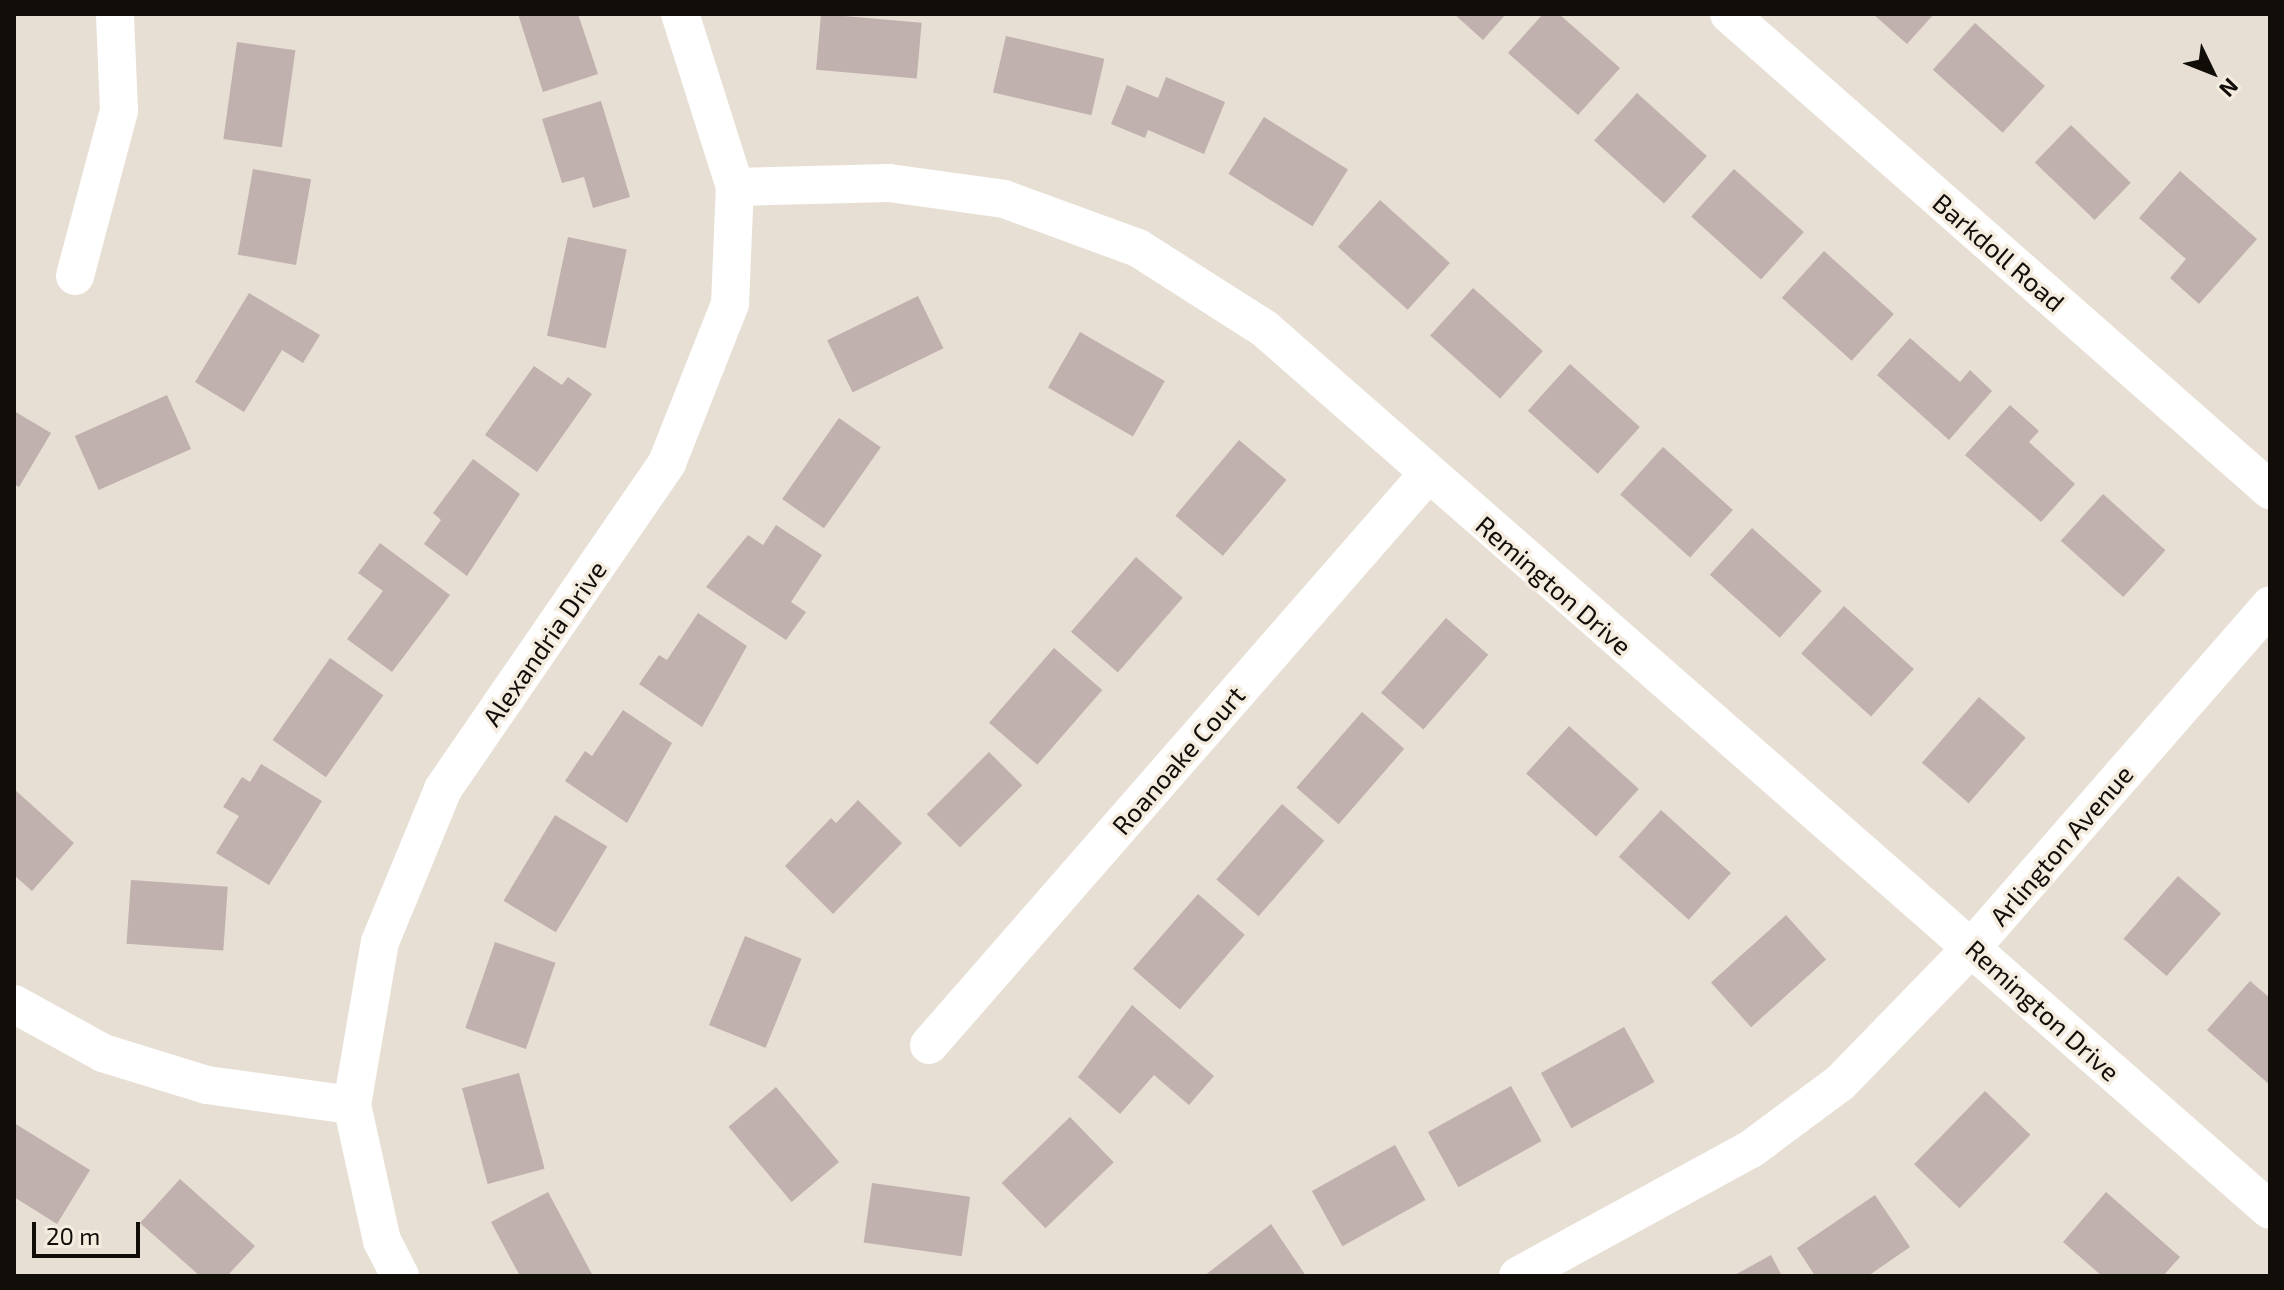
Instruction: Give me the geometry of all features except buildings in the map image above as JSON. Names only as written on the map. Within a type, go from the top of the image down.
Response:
[{"type":"street","points":[[75,276],[119,111],[115,14]]},
{"type":"street","name":"Alexandria Drive","points":[[400,1276],[382,1241],[352,1105],[380,942],[443,789],[667,463],[730,304],[735,187],[680,14]]},
{"type":"street","name":"Barkdoll Road","points":[[1729,14],[2270,490]]},
{"type":"street","name":"Remington Drive","points":[[735,187],[889,183],[1004,199],[1138,248],[1265,329],[1427,475],[1973,946],[2270,1210]]},
{"type":"street","name":"Roanoake Court","points":[[929,1045],[1427,475]]},
{"type":"street","name":"Arlington Avenue","points":[[1518,1276],[1751,1149],[1840,1083],[1973,946],[2270,605]]},
{"type":"street","points":[[14,1004],[103,1053],[207,1085],[352,1105]]}]
